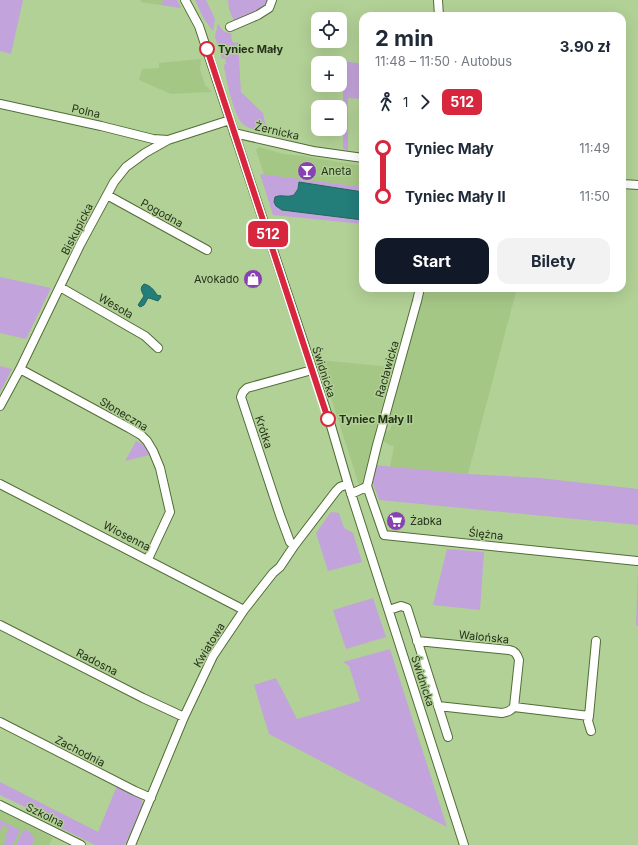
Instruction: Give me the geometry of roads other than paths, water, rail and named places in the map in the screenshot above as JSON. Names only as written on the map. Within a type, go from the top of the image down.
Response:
[{"type":"street","name":"Świdnicka","points":[[185,0],[199,26],[234,132],[464,845]]},
{"type":"street","points":[[230,28],[258,15],[269,8],[272,0]]},
{"type":"street","points":[[438,0],[439,12]]},
{"type":"street","name":"Polna","points":[[0,104],[153,139],[168,140]]},
{"type":"street","name":"Biskupicka","points":[[0,406],[20,369],[80,245],[114,182],[126,167],[145,153],[168,140],[230,120]]},
{"type":"street","name":"Żernicka","points":[[234,132],[312,151],[359,157]]},
{"type":"street","points":[[626,184],[638,185]]},
{"type":"street","name":"Pogodna","points":[[107,195],[207,250]]},
{"type":"street","name":"Wesoła","points":[[60,287],[145,336],[158,348]]},
{"type":"street","name":"Racławicka","points":[[367,486],[419,292]]},
{"type":"street","name":"Słoneczna","points":[[20,369],[129,428],[141,435],[147,441],[160,468],[170,512],[148,559]]},
{"type":"street","name":"Krótka","points":[[294,546],[290,542],[280,515],[241,397],[247,388],[312,370]]},
{"type":"street","name":"Wiosenna","points":[[0,484],[148,559],[244,610]]},
{"type":"street","name":"Kwiatowa","points":[[131,845],[184,717],[213,656],[244,610],[273,573],[280,567],[336,491],[340,487],[348,484]]},
{"type":"street","points":[[352,494],[367,486]]},
{"type":"street","name":"Ślężna","points":[[367,486],[384,535],[637,561]]},
{"type":"street","points":[[389,610],[401,606],[407,608],[448,737]]},
{"type":"street","name":"Radosna","points":[[0,625],[143,698],[184,717]]},
{"type":"street","name":"Walońska","points":[[417,641],[514,651],[519,660],[514,707]]},
{"type":"street","points":[[591,731],[588,721],[596,641]]},
{"type":"street","points":[[438,706],[502,713],[507,712],[514,707],[589,716]]},
{"type":"street","name":"Zachodnia","points":[[0,722],[151,798]]},
{"type":"street","name":"Szkolna","points":[[0,805],[81,845]]},
{"type":"water","points":[[299,182],[359,191],[359,220],[282,210],[276,206],[274,202],[275,197],[294,195],[298,189]]},
{"type":"water","points":[[144,284],[150,287],[157,295],[160,295],[161,297],[158,301],[148,298],[144,305],[140,307],[138,305],[144,296],[141,288]]},
{"type":"place","name":"Tyniec Mały","points":[[207,49]]},
{"type":"place","name":"Aneta","points":[[307,171]]},
{"type":"place","name":"Avokado","points":[[253,279]]},
{"type":"place","name":"Tyniec Mały II","points":[[328,419]]},
{"type":"place","name":"Żabka","points":[[396,521]]}]
